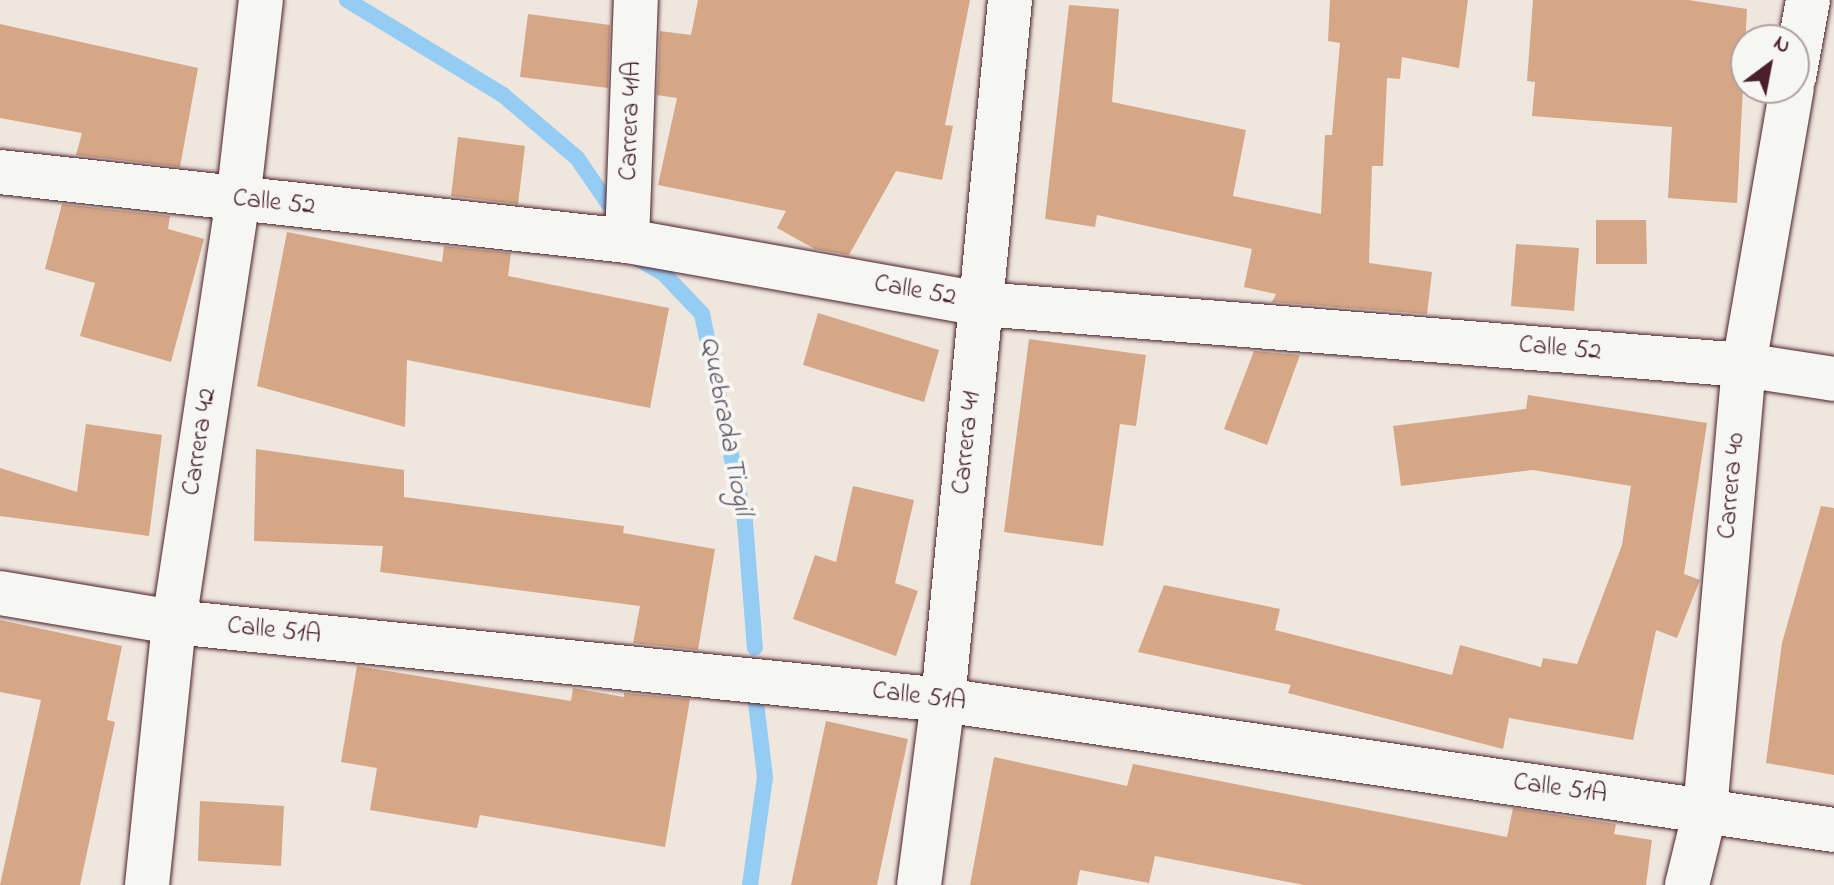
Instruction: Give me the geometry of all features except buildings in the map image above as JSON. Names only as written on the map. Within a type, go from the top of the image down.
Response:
[{"type":"street","name":"Carrera 42","points":[[147,885],[174,622],[238,201],[261,0]]},
{"type":"street","name":"Carrera 41A","points":[[627,241],[636,0]]},
{"type":"street","name":"Carrera 41","points":[[919,885],[943,700],[1010,0]]},
{"type":"street","points":[[1804,24],[1808,0]]},
{"type":"street","name":"Carrera 40","points":[[1687,885],[1705,811],[1744,365],[1789,104]]},
{"type":"street","name":"Calle 52","points":[[0,172],[238,201],[627,241],[982,304],[1744,365],[1834,379]]},
{"type":"street","name":"Calle 51A","points":[[0,593],[174,622],[943,700],[1834,830]]},
{"type":"waterway","name":"Quebrada Tiogil","points":[[347,0],[503,95],[577,158],[610,206]]},
{"type":"waterway","name":"Quebrada Tiogil","points":[[637,258],[663,273],[702,314],[745,522],[755,648]]},
{"type":"waterway","name":"Quebrada Tiogil","points":[[750,885],[765,777],[755,694]]}]
